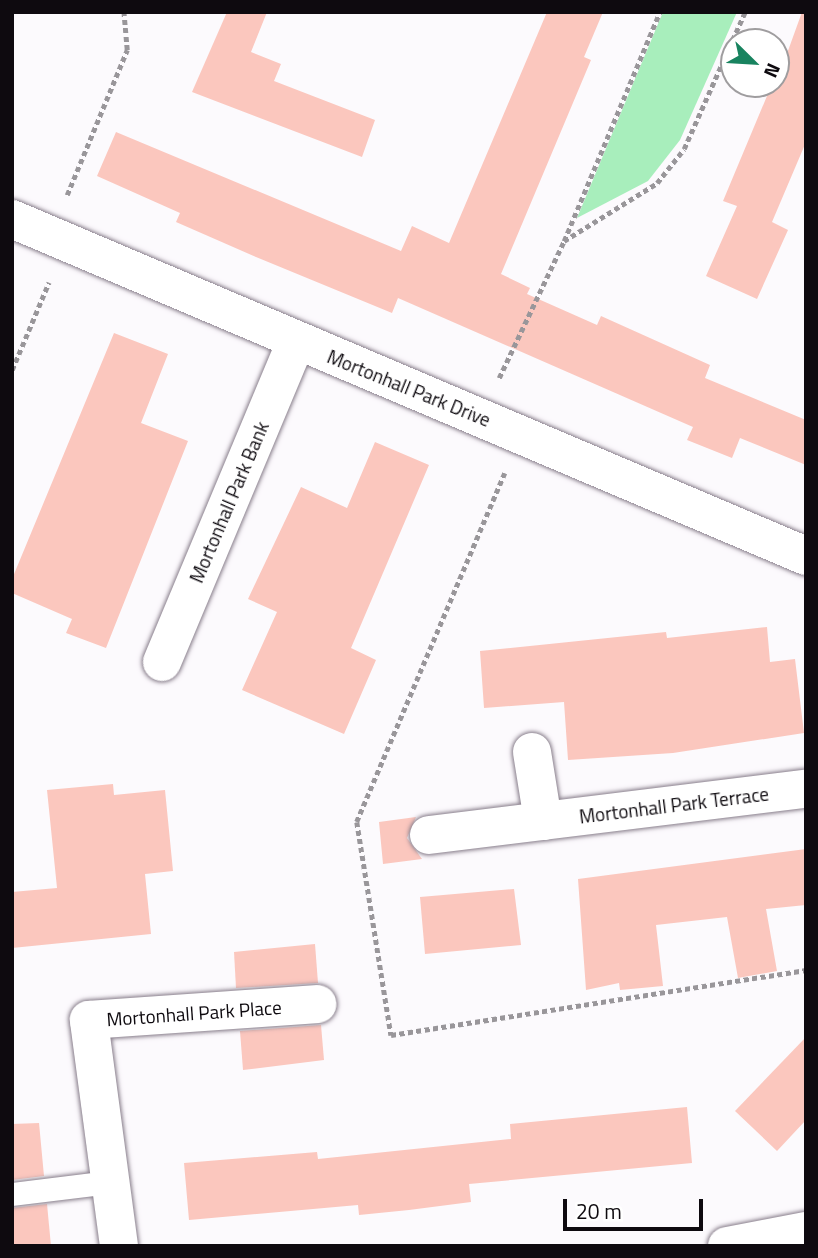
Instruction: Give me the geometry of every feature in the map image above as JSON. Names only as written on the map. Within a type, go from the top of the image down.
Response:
[{"type":"street","name":"Mortonhall Park Drive","points":[[12,219],[59,236],[296,342],[481,417],[806,556]]},
{"type":"street","name":"Mortonhall Park Bank","points":[[162,662],[296,342]]},
{"type":"street","points":[[532,752],[543,821]]},
{"type":"street","name":"Mortonhall Park Terrace","points":[[429,835],[806,789]]},
{"type":"street","name":"Mortonhall Park Place","points":[[118,1246],[89,1020],[317,1004]]},
{"type":"street","points":[[727,1246],[806,1231]]},
{"type":"lane","points":[[12,1194],[110,1182]]},
{"type":"path","points":[[12,370],[127,50],[124,12]]},
{"type":"path","points":[[481,417],[564,241],[660,12]]},
{"type":"path","points":[[564,241],[657,183],[684,149],[745,12]]},
{"type":"green space","points":[[663,12],[737,12],[730,28],[720,28],[720,50],[680,140],[648,181],[577,218]]},
{"type":"building","points":[[227,12],[267,12],[251,52],[281,64],[274,81],[375,120],[362,157],[192,92]]},
{"type":"building","points":[[547,12],[603,12],[584,57],[591,60],[501,274],[530,288],[527,294],[597,325],[601,316],[710,365],[705,378],[806,420],[806,465],[740,438],[732,458],[687,440],[693,427],[398,298],[392,313],[256,257],[176,222],[180,213],[97,176],[116,132],[401,251],[412,226],[449,243]]},
{"type":"building","points":[[802,12],[806,12],[806,142],[772,222],[788,230],[757,299],[706,276],[737,206],[723,201],[766,98],[790,98],[790,45]]},
{"type":"building","points":[[114,333],[168,354],[141,423],[188,441],[106,648],[66,633],[72,619],[12,593],[12,579]]},
{"type":"building","points":[[375,442],[429,465],[351,648],[376,660],[344,734],[242,690],[277,612],[248,599],[301,487],[347,508]]},
{"type":"building","points":[[767,627],[770,662],[795,659],[804,733],[673,753],[568,760],[564,702],[484,708],[480,651],[666,632],[667,638]]},
{"type":"building","points":[[113,784],[114,795],[165,790],[173,871],[145,874],[151,934],[12,948],[12,892],[57,888],[47,790]]},
{"type":"building","points":[[416,817],[407,838],[422,859],[383,864],[379,822]]},
{"type":"building","points":[[806,849],[806,905],[766,909],[777,971],[738,978],[727,917],[656,925],[663,986],[620,990],[619,983],[586,990],[578,879]]},
{"type":"building","points":[[514,889],[521,945],[425,954],[420,897]]},
{"type":"building","points":[[315,944],[318,983],[236,988],[234,952]]},
{"type":"building","points":[[321,1025],[324,1060],[243,1070],[240,1031]]},
{"type":"building","points":[[806,1037],[806,1120],[777,1151],[735,1111]]},
{"type":"building","points":[[687,1107],[692,1163],[469,1184],[471,1202],[409,1210],[359,1215],[358,1205],[189,1220],[184,1163],[317,1152],[318,1159],[511,1139],[510,1124]]},
{"type":"building","points":[[39,1123],[44,1176],[12,1180],[12,1124]]},
{"type":"building","points":[[47,1204],[51,1246],[12,1246],[12,1208]]}]
